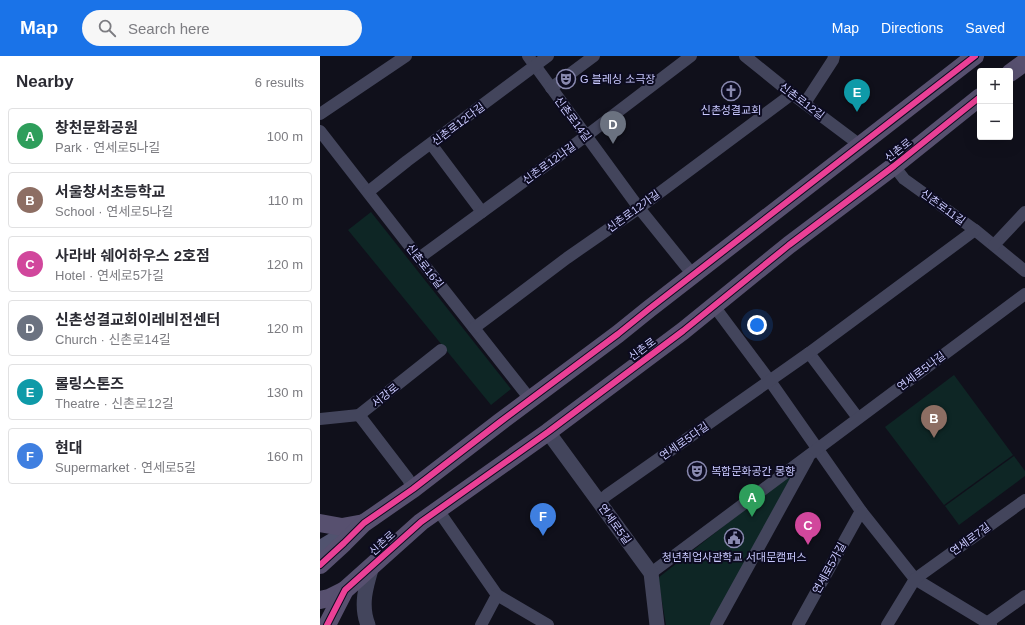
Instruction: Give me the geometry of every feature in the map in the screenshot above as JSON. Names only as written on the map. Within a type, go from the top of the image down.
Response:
[{"type":"main road","points":[[320,549],[364,523],[413,489],[530,399],[577,366],[975,56]]},
{"type":"main road","name":"신촌로","points":[[328,625],[345,590],[421,522],[548,432],[683,331],[789,245],[894,166],[977,99]]},
{"type":"main road","points":[[320,523],[342,527],[364,523]]},
{"type":"main road","points":[[320,565],[344,544],[364,523]]},
{"type":"main road","points":[[320,600],[330,598],[345,590]]},
{"type":"street","points":[[320,114],[406,56]]},
{"type":"street","name":"신촌로12다길","points":[[368,192],[431,144],[531,61],[548,56]]},
{"type":"street","points":[[551,88],[594,56]]},
{"type":"street","name":"신촌로12나길","points":[[419,258],[586,136],[691,56]]},
{"type":"street","name":"신촌로12길","points":[[745,56],[792,94],[860,145]]},
{"type":"street","points":[[805,103],[833,60],[834,56]]},
{"type":"street","name":"신촌로14길","points":[[531,61],[639,208],[694,275]]},
{"type":"street","name":"신촌로12가길","points":[[474,328],[567,258],[639,208],[792,94]]},
{"type":"street","name":"신촌로16길","points":[[320,131],[530,399]]},
{"type":"street","points":[[431,144],[482,212]]},
{"type":"street","name":"신촌로11길","points":[[894,166],[904,179],[994,245],[1025,272]]},
{"type":"street","points":[[994,245],[1025,212]]},
{"type":"street","name":"연세로5다길","points":[[599,502],[607,494],[809,353],[974,230]]},
{"type":"street","name":"연세로5나길","points":[[651,573],[1025,294]]},
{"type":"street","points":[[714,306],[770,381],[814,451],[915,579],[988,624],[1025,596]]},
{"type":"street","name":"서강로","points":[[359,415],[441,350]]},
{"type":"street","points":[[809,353],[858,418]]},
{"type":"street","points":[[320,419],[359,415],[408,479],[413,489]]},
{"type":"street","name":"연세로5길","points":[[548,432],[651,573],[657,625]]},
{"type":"street","name":"연세로5나길","points":[[716,625],[814,451]]},
{"type":"street","name":"연세로7길","points":[[887,625],[915,579],[1025,500]]},
{"type":"street","points":[[438,510],[497,595],[548,625]]},
{"type":"street","name":"연세로5가길","points":[[798,625],[861,511]]},
{"type":"street","points":[[368,625],[364,614],[364,598],[372,566]]},
{"type":"street","points":[[481,625],[497,595]]},
{"type":"green space","points":[[371,212],[511,389],[491,405],[348,230]]},
{"type":"green space","points":[[954,375],[1013,455],[944,505],[885,427]]},
{"type":"green space","points":[[1014,456],[1025,471],[1025,476],[959,525],[945,506]]},
{"type":"green space","points":[[797,468],[710,625],[666,625],[658,578]]},
{"type":"cycle path","points":[[320,565],[364,523],[413,489],[618,334],[975,56]]},
{"type":"cycle path","points":[[327,625],[345,590],[421,522],[548,432],[683,331],[789,245],[894,166],[977,99]]},
{"type":"place","name":"G 블레싱 소극장","points":[[566,79]]},
{"type":"place","name":"신촌성결교회","points":[[731,91]]},
{"type":"place","name":"롤링스톤즈","points":[[857,112]]},
{"type":"place","name":"신촌성결교회이레비전센터","points":[[613,144]]},
{"type":"place","name":"서울창서초등학교","points":[[934,438]]},
{"type":"place","name":"복합문화공간 몽향","points":[[697,471]]},
{"type":"place","name":"창천문화공원","points":[[752,517]]},
{"type":"place","name":"현대","points":[[543,536]]},
{"type":"place","name":"청년취업사관학교 서대문캠퍼스","points":[[734,538]]},
{"type":"place","name":"사라바 쉐어하우스 2호점","points":[[808,545]]}]
